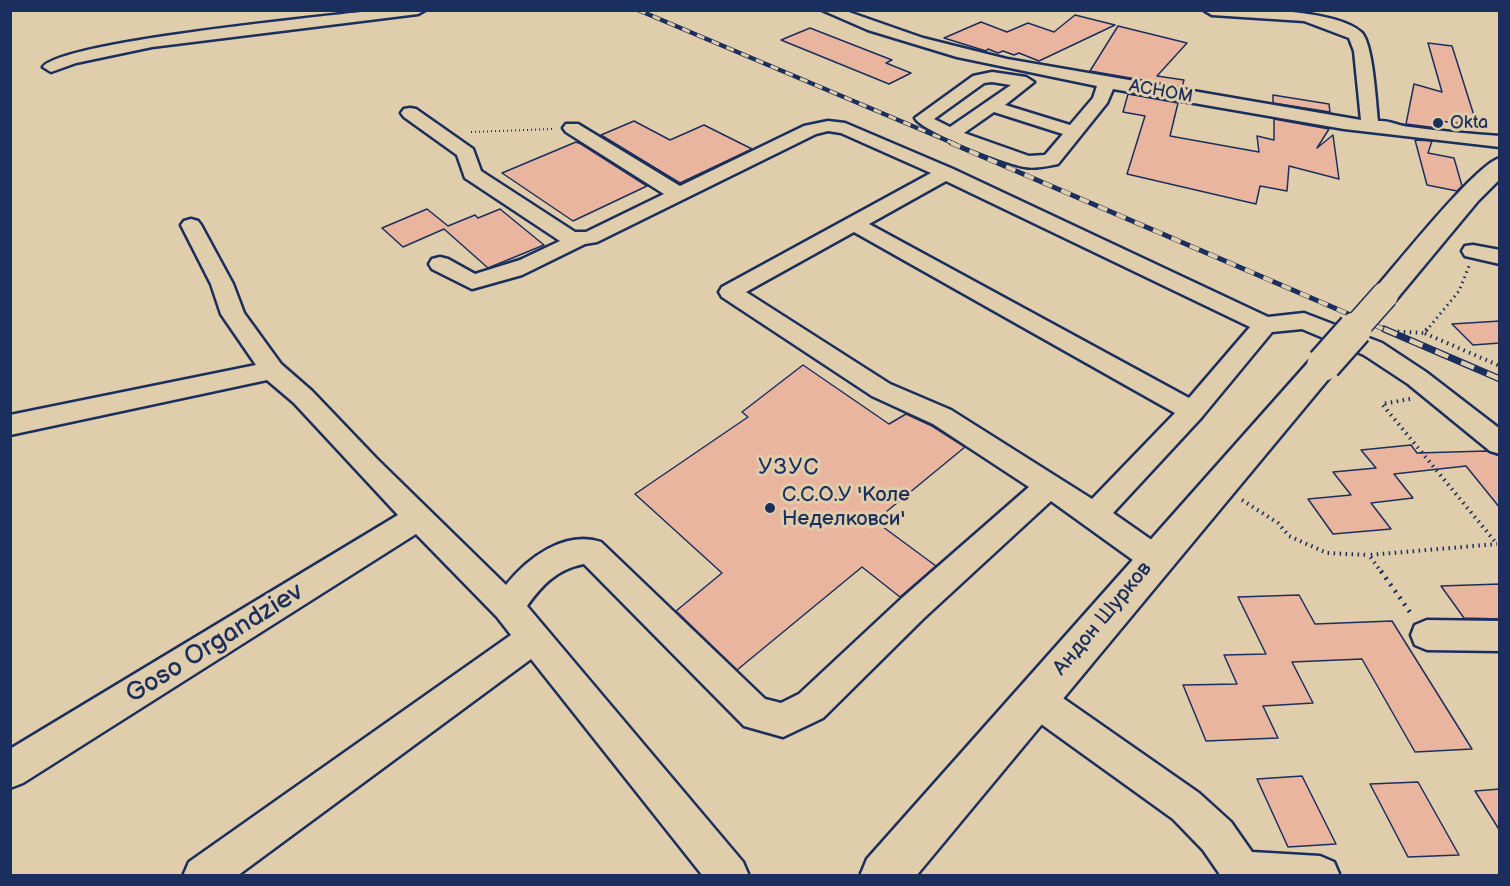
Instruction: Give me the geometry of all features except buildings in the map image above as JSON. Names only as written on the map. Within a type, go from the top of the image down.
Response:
[{"type":"main road","name":"Андон Шурков","points":[[884,876],[1218,485],[1385,295],[1499,157]]},
{"type":"street","points":[[51,67],[72,59],[152,42],[418,10]]},
{"type":"street","name":"АСНОМ","points":[[829,10],[952,52],[1026,69],[1104,91],[1370,128],[1401,124],[1433,129],[1462,139],[1489,157],[1499,157]]},
{"type":"street","points":[[1212,11],[1299,15],[1334,23],[1356,35],[1362,51],[1370,128]]},
{"type":"street","points":[[992,77],[1104,91],[1051,160],[1039,163],[1027,162],[951,134],[929,124],[924,118],[979,79],[992,77]]},
{"type":"street","points":[[951,134],[1026,82]]},
{"type":"street","points":[[991,106],[1074,132]]},
{"type":"street","points":[[410,113],[466,153],[472,174],[570,238],[579,239],[590,238],[810,130],[828,126],[845,128],[946,172],[1265,325],[1304,321],[1373,349],[1417,378],[1500,444]]},
{"type":"street","points":[[572,128],[680,195]]},
{"type":"street","points":[[946,172],[730,292],[881,390],[942,417],[1094,515],[1155,559]]},
{"type":"street","points":[[853,223],[1192,411]]},
{"type":"street","points":[[191,225],[222,284],[233,314],[272,370],[303,397],[508,607],[729,876]]},
{"type":"street","points":[[440,264],[472,282],[498,277],[542,260],[579,239]]},
{"type":"street","points":[[1473,251],[1489,253],[1500,258]]},
{"type":"street","points":[[1094,515],[1192,411],[1265,325]]},
{"type":"street","points":[[10,425],[272,370]]},
{"type":"street","points":[[508,607],[527,581],[545,564],[564,554],[590,552],[756,714],[783,720],[811,706],[913,608],[1048,487]]},
{"type":"street","name":"Goso Organdziev","points":[[10,770],[419,517]]},
{"type":"street","points":[[1427,635],[1500,636]]},
{"type":"street","points":[[203,876],[534,638]]},
{"type":"street","points":[[1035,699],[1186,806],[1216,836],[1244,873],[1320,876]]},
{"type":"path","points":[[440,134],[572,128]]},
{"type":"path","points":[[1473,251],[1459,291],[1424,333],[1500,366]]},
{"type":"path","points":[[1435,394],[1382,404],[1498,544]]},
{"type":"path","points":[[1218,485],[1278,523],[1289,536],[1327,553],[1369,555],[1498,544]]},
{"type":"path","points":[[1369,555],[1427,635]]},
{"type":"railway","points":[[638,10],[955,144]]},
{"type":"railway","points":[[951,143],[1388,331]]},
{"type":"railway","points":[[1384,329],[1500,379]]},
{"type":"place","name":"Okta","points":[[1438,123]]},
{"type":"place","name":"С.С.О.У 'Коле Неделковси'","points":[[770,508]]},
{"type":"district","name":"УЗУС","points":[[789,468]]}]
